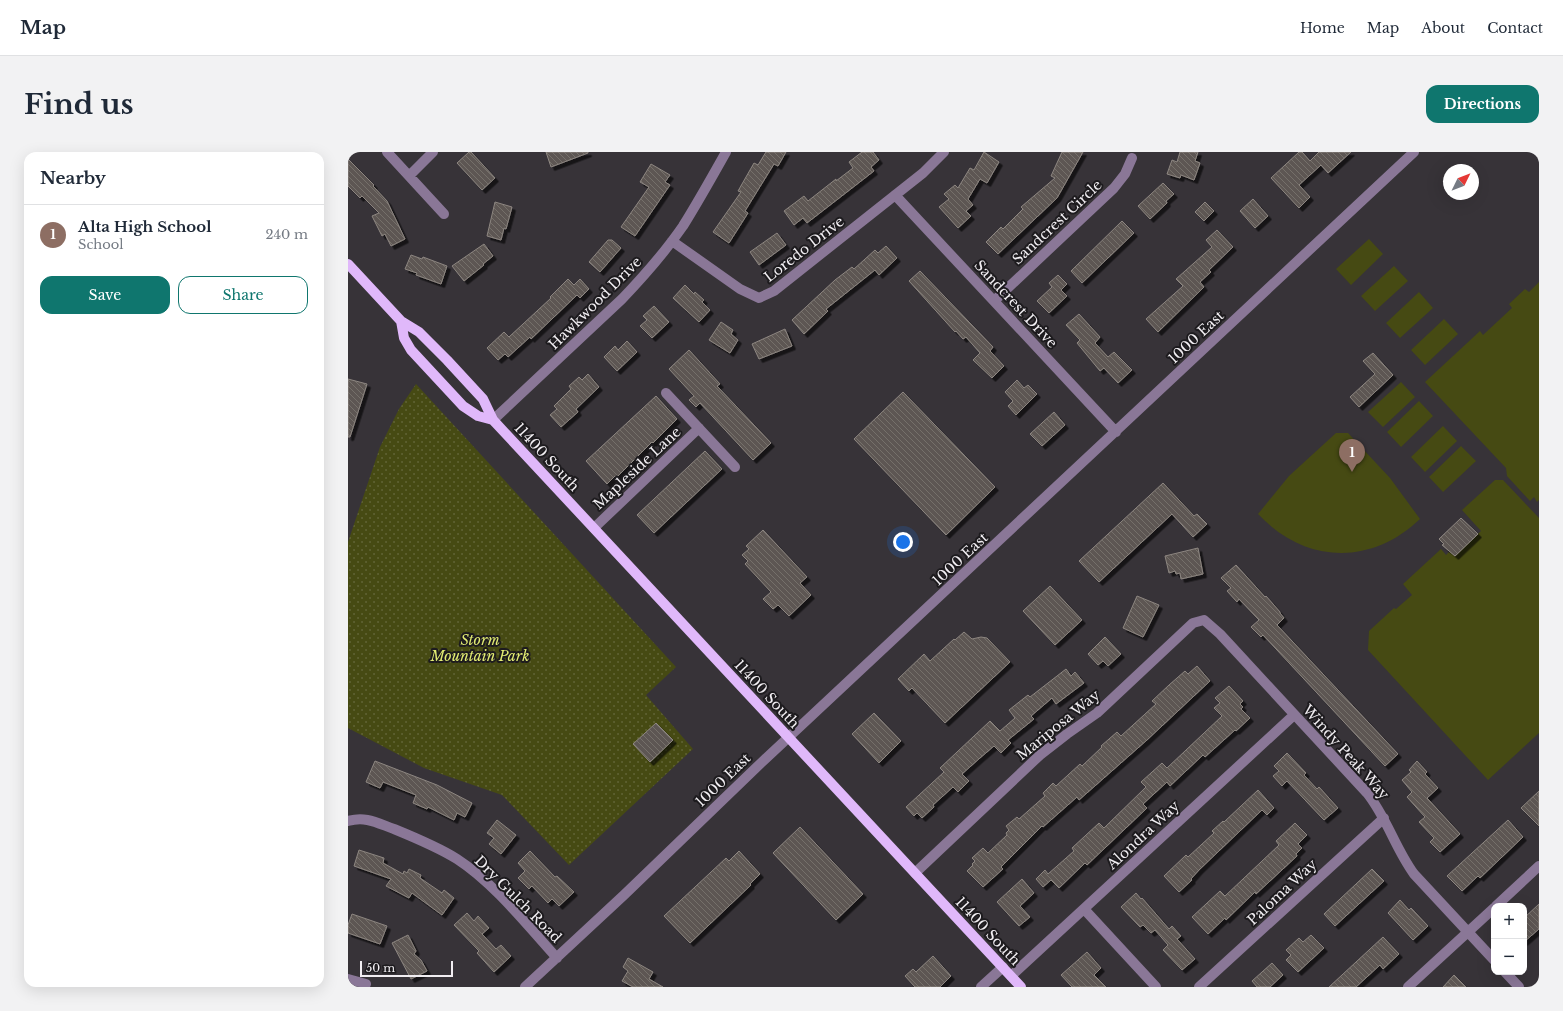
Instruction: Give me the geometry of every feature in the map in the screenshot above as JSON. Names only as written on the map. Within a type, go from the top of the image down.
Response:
[{"type":"main road","name":"11400 South","points":[[348,264],[401,322],[419,332],[447,360],[482,399],[493,420],[1021,987]]},
{"type":"main road","name":"11400 South","points":[[401,322],[404,338],[411,350],[463,406],[478,416],[493,420]]},
{"type":"street","points":[[387,152],[444,214]]},
{"type":"street","points":[[409,176],[433,152]]},
{"type":"street","name":"Hawkwood Drive","points":[[493,420],[622,299],[658,259],[690,214],[726,152]]},
{"type":"street","name":"Loredo Drive","points":[[672,241],[740,289],[759,298],[774,291],[923,173],[944,152]]},
{"type":"street","name":"1000 East","points":[[525,987],[1414,152]]},
{"type":"street","name":"Sandcrest Circle","points":[[994,301],[1114,188],[1125,174],[1132,158]]},
{"type":"street","name":"Sandcrest Drive","points":[[895,195],[1116,432]]},
{"type":"street","name":"Mapleside Lane","points":[[666,393],[735,467]]},
{"type":"street","name":"Mapleside Lane","points":[[594,528],[699,428]]},
{"type":"street","name":"Windy Peak Way","points":[[1204,620],[1220,634],[1367,793],[1384,818],[1404,861],[1414,874],[1491,957]]},
{"type":"street","name":"Mariposa Way","points":[[915,873],[1040,755],[1097,713],[1193,623],[1204,620]]},
{"type":"street","name":"Alondra Way","points":[[1011,976],[1294,715]]},
{"type":"street","name":"Dry Gulch Road","points":[[348,821],[363,818],[376,822],[432,845],[458,860],[481,878],[557,958]]},
{"type":"street","name":"Paloma Way","points":[[1200,987],[1384,818]]},
{"type":"street","points":[[1499,903],[1539,866]]},
{"type":"street","points":[[1084,909],[1156,987]]},
{"type":"street","points":[[1408,987],[1491,911]]},
{"type":"street","points":[[981,987],[1003,967]]},
{"type":"street","points":[[1508,975],[1519,987]]},
{"type":"street","points":[[348,979],[366,984]]},
{"type":"green space","points":[[1369,239],[1383,254],[1351,285],[1336,269]]},
{"type":"green space","points":[[1394,266],[1408,281],[1375,311],[1361,296]]},
{"type":"green space","points":[[1539,282],[1539,500],[1537,502],[1534,497],[1530,501],[1507,476],[1506,468],[1425,382],[1480,331],[1483,335],[1512,308],[1509,304],[1525,289],[1529,292]]},
{"type":"green space","points":[[1419,292],[1433,308],[1400,338],[1386,323]]},
{"type":"green space","points":[[1444,319],[1458,334],[1425,365],[1411,350]]},
{"type":"green space","points":[[1401,382],[1415,397],[1383,427],[1368,412]]},
{"type":"green space","name":"Storm Mountain Park","points":[[416,384],[676,667],[646,695],[693,749],[569,865],[502,795],[424,768],[348,728],[348,542],[380,447],[399,409]]},
{"type":"green space","points":[[1419,401],[1433,416],[1401,447],[1387,432]]},
{"type":"green space","points":[[1443,426],[1457,441],[1425,472],[1411,457]]},
{"type":"green space","points":[[1336,433],[1348,433],[1390,478],[1420,519],[1401,534],[1381,545],[1360,551],[1338,553],[1317,550],[1296,542],[1276,530],[1258,514],[1289,476]]},
{"type":"green space","points":[[1461,446],[1476,461],[1443,492],[1429,477]]},
{"type":"green space","points":[[1495,480],[1503,480],[1539,518],[1539,733],[1488,780],[1368,650],[1369,631],[1394,608],[1396,609],[1412,595],[1403,584],[1441,549],[1446,555],[1449,552],[1455,556],[1481,531],[1462,510]]},
{"type":"building","points":[[469,152],[471,152],[495,178],[482,190],[457,163]]},
{"type":"building","points":[[546,152],[588,152],[588,153],[551,167]]},
{"type":"building","points":[[766,152],[786,152],[778,166],[774,164],[745,211],[748,213],[729,243],[713,232],[741,192],[738,191],[754,163],[758,165]]},
{"type":"building","points":[[862,152],[873,152],[879,160],[871,167],[874,171],[807,223],[803,218],[794,225],[784,211],[804,196],[808,201],[836,179],[836,181],[853,168],[849,162]]},
{"type":"building","points":[[984,152],[999,162],[987,183],[980,179],[968,199],[973,205],[966,211],[971,216],[958,228],[939,207],[949,199],[944,194],[955,185],[958,188],[970,168],[974,170]]},
{"type":"building","points":[[1062,152],[1083,152],[1057,198],[998,254],[986,242],[1001,227],[1003,229],[1023,209],[1021,207],[1055,178],[1051,176]]},
{"type":"building","points":[[1180,152],[1198,152],[1195,161],[1200,163],[1194,180],[1181,175],[1180,178],[1167,174],[1172,160],[1177,162]]},
{"type":"building","points":[[1299,152],[1302,152],[1310,161],[1319,152],[1351,152],[1328,173],[1321,165],[1299,185],[1310,197],[1299,208],[1271,178]]},
{"type":"building","points":[[348,159],[374,185],[373,186],[387,201],[405,239],[391,246],[385,234],[382,236],[372,216],[379,213],[362,196],[360,198],[348,186]]},
{"type":"building","points":[[651,164],[670,175],[665,182],[670,185],[635,236],[621,227],[649,187],[640,182]]},
{"type":"building","points":[[1163,183],[1174,194],[1150,219],[1138,206]]},
{"type":"building","points":[[1253,199],[1268,216],[1255,228],[1240,211]]},
{"type":"building","points":[[495,202],[512,207],[506,229],[504,228],[501,240],[487,236]]},
{"type":"building","points":[[1205,202],[1214,211],[1204,221],[1195,212]]},
{"type":"building","points":[[1122,221],[1134,233],[1082,283],[1071,271]]},
{"type":"building","points":[[1217,230],[1233,247],[1209,270],[1211,272],[1200,282],[1204,287],[1158,332],[1146,319],[1183,286],[1176,279],[1212,247],[1206,240]]},
{"type":"building","points":[[777,233],[786,245],[759,265],[750,252]]},
{"type":"building","points":[[608,240],[612,240],[621,248],[600,272],[589,262]]},
{"type":"building","points":[[484,244],[493,256],[464,281],[452,266]]},
{"type":"building","points":[[886,246],[897,258],[879,275],[875,270],[826,309],[828,311],[804,334],[792,320],[835,280],[852,267],[854,269],[875,250],[878,253]]},
{"type":"building","points":[[411,255],[422,259],[423,257],[447,266],[441,284],[416,275],[417,273],[405,269]]},
{"type":"building","points":[[920,271],[993,347],[990,351],[1004,366],[992,378],[973,360],[980,353],[966,337],[963,339],[956,331],[955,332],[909,281]]},
{"type":"building","points":[[1058,275],[1067,284],[1061,290],[1067,296],[1049,313],[1037,301],[1052,287],[1049,283]]},
{"type":"building","points":[[568,279],[574,285],[580,279],[589,289],[580,298],[577,295],[531,339],[530,337],[508,357],[505,354],[498,360],[487,348],[504,332],[509,337],[551,298],[550,297]]},
{"type":"building","points":[[685,285],[694,294],[695,292],[704,300],[702,302],[710,310],[699,322],[673,298]]},
{"type":"building","points":[[654,306],[669,322],[652,338],[640,326],[647,320],[643,316]]},
{"type":"building","points":[[1079,314],[1100,337],[1095,343],[1108,357],[1114,352],[1132,370],[1118,383],[1104,368],[1100,371],[1077,343],[1080,340],[1066,325]]},
{"type":"building","points":[[721,322],[733,330],[731,334],[738,340],[730,353],[709,340]]},
{"type":"building","points":[[785,329],[792,346],[759,359],[752,344]]},
{"type":"building","points":[[627,341],[637,352],[617,371],[604,357],[615,346],[618,350]]},
{"type":"building","points":[[689,350],[720,384],[717,386],[771,443],[753,460],[700,403],[696,407],[689,400],[694,396],[669,369]]},
{"type":"building","points":[[1373,353],[1393,375],[1359,407],[1350,397],[1375,374],[1363,361]]},
{"type":"building","points":[[588,374],[599,387],[576,409],[578,412],[561,427],[550,415],[557,409],[554,406],[571,389],[569,386],[579,377],[582,380]]},
{"type":"building","points":[[348,379],[367,384],[350,437],[348,437]]},
{"type":"building","points":[[1017,380],[1024,388],[1028,385],[1037,394],[1016,415],[1008,406],[1013,401],[1005,392]]},
{"type":"building","points":[[903,392],[995,487],[946,535],[854,439]]},
{"type":"building","points":[[656,396],[677,419],[616,478],[615,476],[607,484],[586,461]]},
{"type":"building","points":[[1054,412],[1065,425],[1042,446],[1030,434]]},
{"type":"building","points":[[705,451],[722,469],[654,533],[637,515]]},
{"type":"building","points":[[1163,483],[1194,516],[1197,514],[1207,524],[1193,537],[1172,514],[1099,582],[1079,561]]},
{"type":"building","points":[[1461,518],[1478,534],[1455,556],[1442,545],[1444,544],[1439,539]]},
{"type":"building","points":[[763,530],[807,577],[800,583],[811,595],[789,616],[778,605],[773,609],[763,599],[771,592],[745,564],[748,561],[742,555],[749,549],[746,546]]},
{"type":"building","points":[[1198,548],[1203,574],[1181,579],[1180,573],[1176,574],[1175,571],[1169,573],[1165,556]]},
{"type":"building","points":[[1236,565],[1280,612],[1284,618],[1277,625],[1398,754],[1385,766],[1263,635],[1261,637],[1251,627],[1259,620],[1239,599],[1237,602],[1227,591],[1231,588],[1221,578]]},
{"type":"building","points":[[1050,586],[1082,620],[1055,645],[1023,611]]},
{"type":"building","points":[[1137,596],[1159,605],[1143,637],[1123,628]]},
{"type":"building","points":[[964,632],[972,639],[981,637],[987,638],[1010,662],[945,723],[912,688],[909,691],[898,679],[924,654],[930,661]]},
{"type":"building","points":[[1105,637],[1121,654],[1108,666],[1103,661],[1098,665],[1088,654]]},
{"type":"building","points":[[1197,666],[1210,681],[1147,740],[1079,800],[1077,797],[1043,827],[1042,826],[1001,867],[1003,869],[983,887],[967,871],[975,861],[972,858],[983,848],[988,853],[1007,835],[1006,833],[1009,830],[1006,826],[1017,817],[1019,819],[1045,796],[1043,793],[1053,783],[1056,786],[1080,764],[1082,766],[1117,732],[1121,736],[1156,704],[1152,701],[1169,685],[1185,671],[1188,674]]},
{"type":"building","points":[[1066,669],[1071,676],[1075,672],[1084,683],[1056,704],[1052,698],[1031,716],[1034,719],[1008,740],[1011,743],[1001,753],[994,746],[980,758],[962,774],[969,781],[958,792],[953,787],[933,805],[934,807],[922,818],[917,813],[914,816],[906,807],[944,772],[940,768],[990,721],[1000,731],[1015,718],[1009,710],[1028,695],[1030,697]]},
{"type":"building","points":[[1229,686],[1243,701],[1240,704],[1243,707],[1241,709],[1250,718],[1205,757],[1203,755],[1170,786],[1167,782],[1143,804],[1147,808],[1087,865],[1085,863],[1059,888],[1051,880],[1043,887],[1036,879],[1045,870],[1048,874],[1074,851],[1072,848],[1099,823],[1104,828],[1146,787],[1141,782],[1162,763],[1167,768],[1222,716],[1214,708],[1220,703],[1215,698]]},
{"type":"building","points":[[874,713],[901,741],[879,763],[852,734]]},
{"type":"building","points":[[656,723],[673,740],[650,762],[633,744]]},
{"type":"building","points":[[1287,753],[1306,773],[1304,775],[1317,789],[1319,787],[1338,808],[1324,820],[1287,781],[1282,786],[1273,776],[1279,771],[1274,766]]},
{"type":"building","points":[[375,761],[437,785],[472,803],[465,817],[457,813],[454,820],[428,807],[427,809],[413,803],[416,795],[383,782],[380,788],[366,782]]},
{"type":"building","points":[[1417,761],[1427,772],[1425,774],[1438,788],[1427,798],[1460,834],[1440,852],[1430,842],[1434,838],[1419,822],[1425,817],[1407,797],[1412,792],[1402,780],[1411,772],[1409,770]]},
{"type":"building","points":[[1258,790],[1274,808],[1267,815],[1262,810],[1199,870],[1191,879],[1192,880],[1179,892],[1164,876],[1186,855],[1188,857],[1214,833],[1212,831],[1223,821],[1224,822]]},
{"type":"building","points":[[1539,791],[1539,826],[1521,808]]},
{"type":"building","points":[[497,820],[516,835],[501,854],[489,844],[494,838],[487,833]]},
{"type":"building","points":[[1508,820],[1523,837],[1480,878],[1478,876],[1462,891],[1447,876]]},
{"type":"building","points":[[1295,823],[1307,835],[1298,844],[1302,848],[1296,854],[1297,856],[1256,894],[1255,892],[1226,920],[1225,918],[1208,934],[1192,917],[1220,891],[1225,896],[1279,845],[1276,841]]},
{"type":"building","points":[[800,827],[863,894],[836,920],[773,853]]},
{"type":"building","points":[[359,850],[384,858],[383,863],[403,874],[404,871],[407,873],[409,869],[421,875],[420,878],[442,893],[444,890],[454,898],[442,915],[412,893],[409,898],[386,886],[391,879],[354,866]]},
{"type":"building","points":[[530,851],[555,877],[557,876],[574,892],[559,906],[552,899],[548,903],[532,886],[529,889],[518,878],[525,871],[518,863]]},
{"type":"building","points":[[739,851],[760,874],[750,884],[751,885],[690,943],[664,916],[726,858],[729,861]]},
{"type":"building","points":[[1372,869],[1384,881],[1335,926],[1324,914]]},
{"type":"building","points":[[1022,879],[1034,893],[1020,906],[1030,917],[1019,926],[997,902]]},
{"type":"building","points":[[1136,893],[1169,929],[1172,926],[1181,936],[1177,939],[1195,959],[1182,970],[1163,950],[1168,945],[1155,930],[1151,933],[1143,925],[1140,927],[1121,907]]},
{"type":"building","points":[[1400,900],[1409,910],[1411,908],[1428,926],[1413,940],[1388,913]]},
{"type":"building","points":[[1539,904],[1539,929],[1527,939],[1527,939],[1527,915]]},
{"type":"building","points":[[467,913],[474,921],[478,916],[489,928],[482,934],[496,949],[501,945],[511,956],[494,972],[477,953],[479,951],[454,925]]},
{"type":"building","points":[[352,914],[387,926],[380,944],[348,933],[348,925]]},
{"type":"building","points":[[408,935],[416,951],[414,954],[421,960],[427,971],[411,979],[392,943]]},
{"type":"building","points":[[1311,935],[1324,948],[1298,972],[1286,960],[1291,955],[1286,950],[1299,938],[1303,942]]},
{"type":"building","points":[[1383,937],[1399,954],[1383,969],[1380,965],[1356,987],[1329,987]]},
{"type":"building","points":[[1087,952],[1101,968],[1094,975],[1106,987],[1072,987],[1061,975]]},
{"type":"building","points":[[933,956],[951,976],[940,987],[915,987],[905,976],[913,969],[916,972]]},
{"type":"building","points":[[628,958],[653,972],[649,979],[663,987],[633,987],[622,981],[628,971],[623,967]]},
{"type":"building","points":[[1272,963],[1283,975],[1270,987],[1257,987],[1252,981]]},
{"type":"building","points":[[1454,975],[1466,987],[1443,987]]},
{"type":"place","name":"Alta High School","points":[[1352,472]]}]
